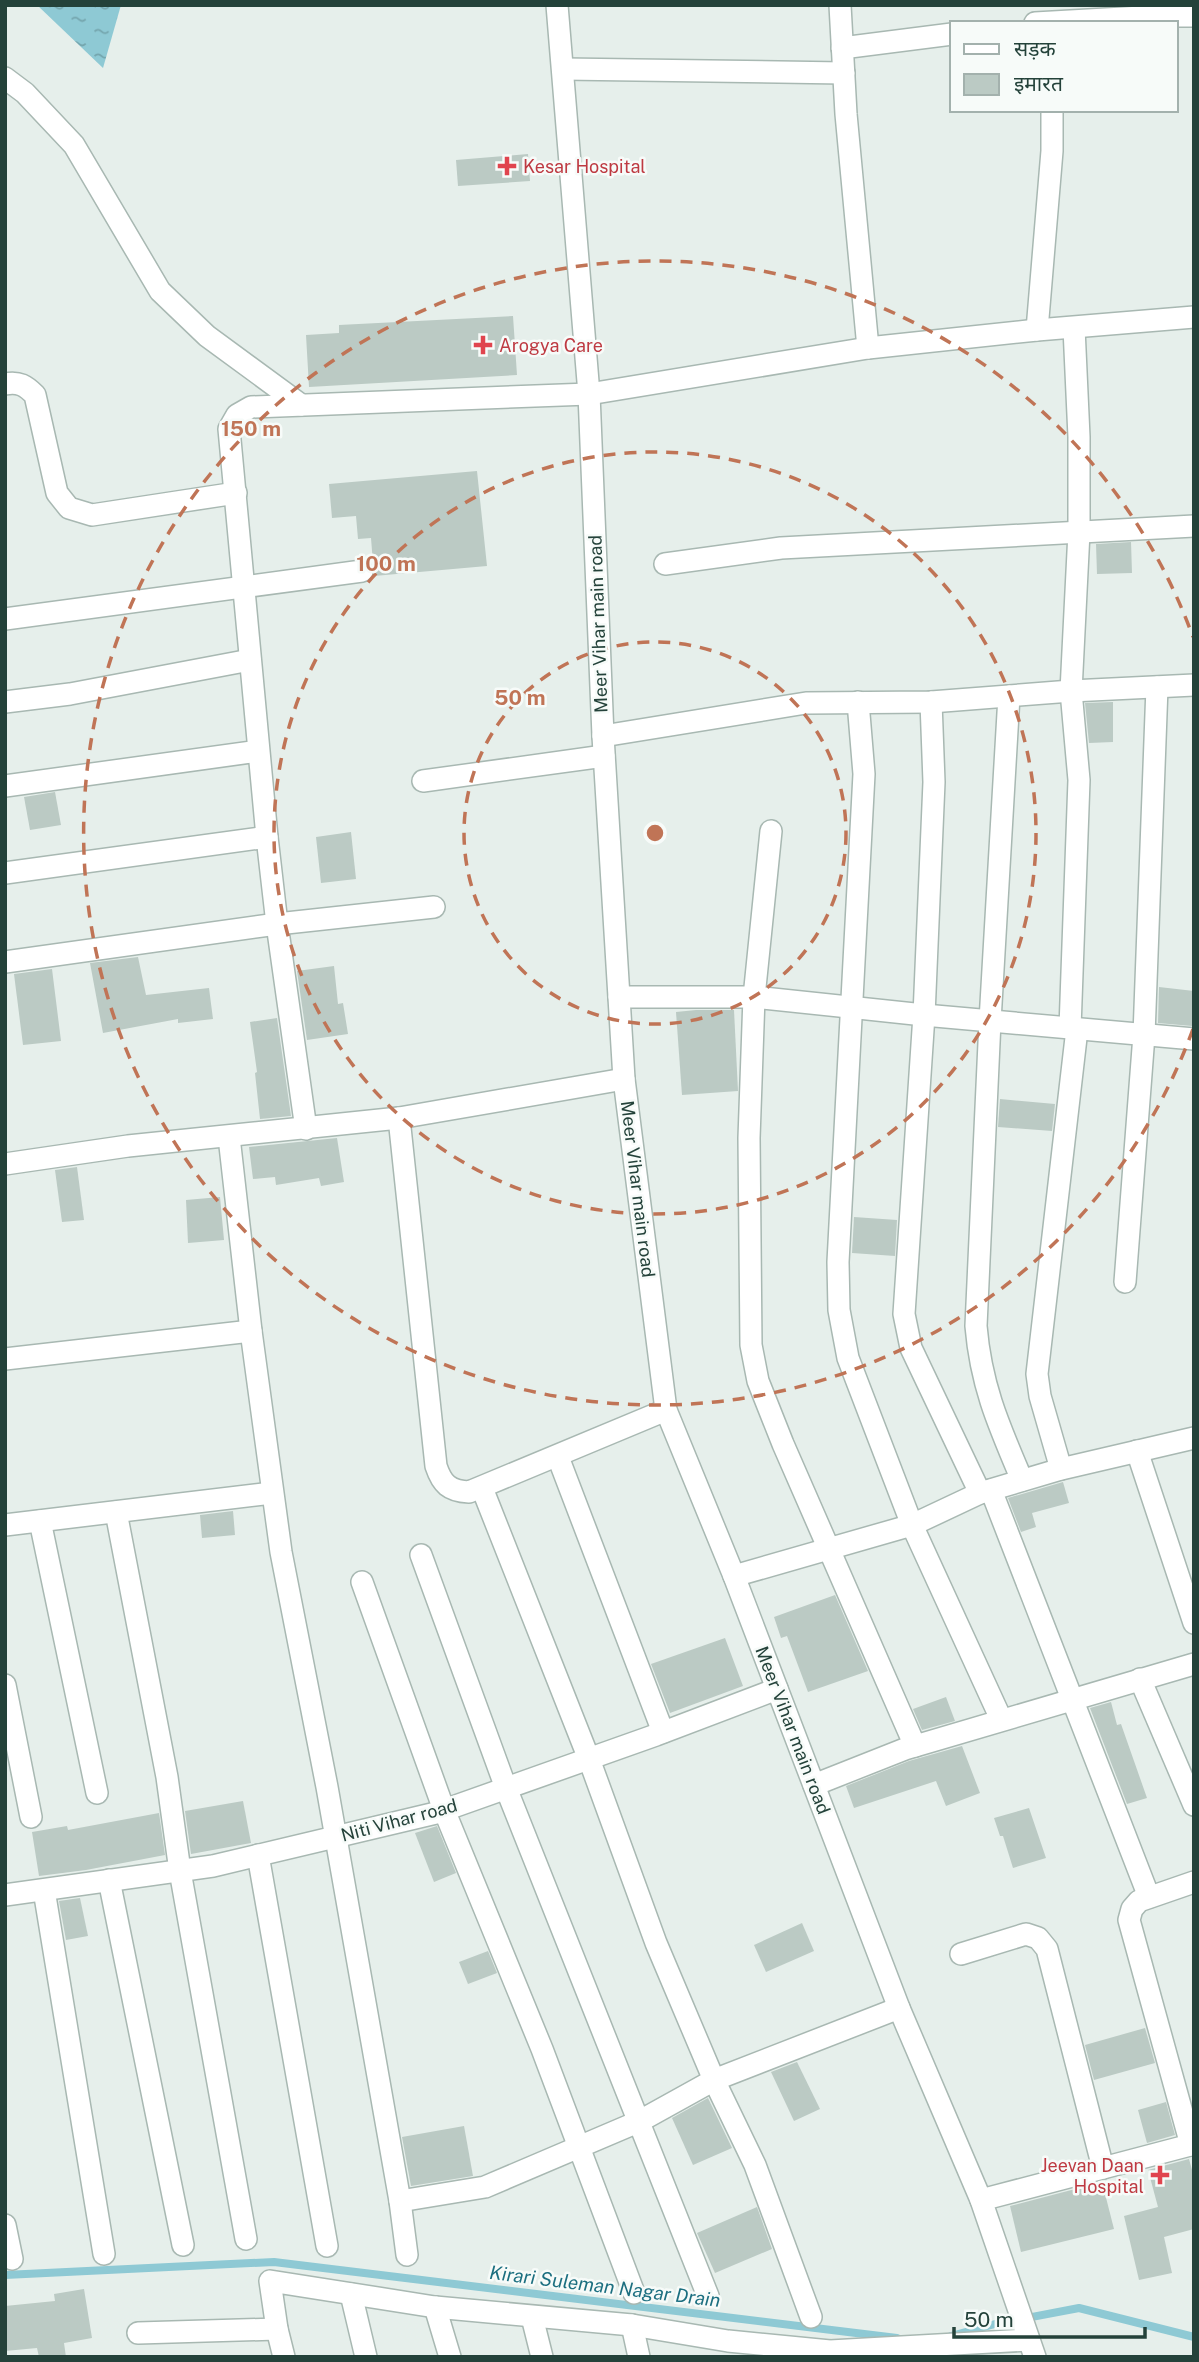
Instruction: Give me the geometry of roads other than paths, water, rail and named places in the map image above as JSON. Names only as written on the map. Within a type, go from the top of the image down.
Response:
[{"type":"street","name":"Meer Vihar main road","points":[[557,5],[589,394],[603,746],[625,1079],[666,1410],[734,1576],[899,2008],[981,2200],[1031,2343]]},
{"type":"street","points":[[840,5],[868,348]]},
{"type":"street","points":[[1046,18],[1194,16]]},
{"type":"street","points":[[842,48],[950,34]]},
{"type":"street","points":[[563,69],[844,73]]},
{"type":"street","points":[[5,78],[25,93],[74,145],[160,290],[207,336],[301,405]]},
{"type":"street","points":[[1037,330],[1052,151],[1052,112]]},
{"type":"street","points":[[306,1129],[277,925],[242,587],[229,429],[237,415],[251,407],[589,394],[868,348],[1194,317]]},
{"type":"street","points":[[1061,1469],[1040,1396],[1037,1374],[1074,1029],[1079,780],[1071,691],[1079,532],[1079,437],[1074,328]]},
{"type":"street","points":[[5,384],[16,382],[35,395],[57,493],[69,508],[92,515],[236,493]]},
{"type":"street","points":[[665,564],[781,548],[1194,526]]},
{"type":"street","points":[[5,619],[362,571]]},
{"type":"street","points":[[5,702],[70,694],[250,660]]},
{"type":"street","points":[[424,781],[806,703],[931,702],[1194,685]]},
{"type":"street","points":[[1125,1282],[1144,1035],[1157,687]]},
{"type":"street","points":[[1009,696],[976,1326],[979,1358],[988,1396],[1022,1480]]},
{"type":"street","points":[[858,702],[864,774],[838,1262],[839,1310],[848,1358],[912,1525],[1002,1719]]},
{"type":"street","points":[[931,702],[934,782],[924,1015],[905,1322],[911,1348],[985,1491],[1072,1698],[1149,1897]]},
{"type":"street","points":[[5,786],[258,751]]},
{"type":"street","points":[[771,831],[754,997],[749,1138],[751,1345],[758,1381],[783,1444],[915,1746]]},
{"type":"street","points":[[5,873],[267,837]]},
{"type":"street","points":[[5,962],[277,925],[434,907]]},
{"type":"street","points":[[619,997],[754,997],[1194,1039]]},
{"type":"street","points":[[5,1164],[128,1146],[399,1118],[625,1079]]},
{"type":"street","points":[[399,1118],[436,1466],[441,1480],[453,1491],[469,1492],[482,1488],[666,1410]]},
{"type":"street","points":[[229,1137],[251,1331],[281,1552],[336,1837],[400,2201],[407,2255]]},
{"type":"street","points":[[5,1359],[251,1331]]},
{"type":"street","points":[[734,1576],[912,1525],[985,1491],[1061,1469],[1194,1438]]},
{"type":"street","points":[[1137,1451],[1194,1623]]},
{"type":"street","points":[[558,1457],[663,1732]]},
{"type":"street","points":[[482,1488],[589,1759],[656,1943],[714,2080],[755,2165],[811,2317]]},
{"type":"street","points":[[5,1525],[272,1493]]},
{"type":"street","points":[[116,1512],[167,1777],[180,1871],[246,2239]]},
{"type":"street","points":[[40,1521],[97,1793]]},
{"type":"street","points":[[421,1556],[506,1788],[708,2296]]},
{"type":"street","points":[[362,1582],[444,1810],[580,2147],[634,2293]]},
{"type":"street","points":[[814,1785],[915,1746],[1194,1664]]},
{"type":"street","points":[[1140,1679],[1194,1805]]},
{"type":"street","points":[[5,1685],[31,1817]]},
{"type":"street","name":"Niti Vihar road","points":[[5,1895],[213,1866],[444,1810],[777,1689]]},
{"type":"street","points":[[258,1855],[327,2246]]},
{"type":"street","points":[[109,1880],[183,2245]]},
{"type":"street","points":[[981,2200],[1192,2145],[1129,1920],[1132,1909],[1139,1901],[1194,1882]]},
{"type":"street","points":[[44,1890],[104,2254]]},
{"type":"street","points":[[961,1954],[1026,1934],[1038,1938],[1047,1949],[1103,2168]]},
{"type":"street","points":[[400,2201],[485,2187],[640,2121],[714,2080],[899,2008]]},
{"type":"street","points":[[5,2225],[12,2259]]},
{"type":"street","points":[[284,2357],[270,2281],[435,2306],[632,2325],[731,2349],[831,2354],[1031,2343]]},
{"type":"street","points":[[351,2294],[366,2357]]},
{"type":"street","points":[[435,2306],[450,2357]]},
{"type":"street","points":[[532,2316],[542,2357]]},
{"type":"street","points":[[632,2325],[639,2357]]},
{"type":"street","points":[[138,2333],[277,2329]]},
{"type":"water","points":[[37,5],[121,5],[103,68]]},
{"type":"waterway","name":"Kirari Suleman Nagar Drain","points":[[5,2275],[274,2262],[897,2338]]},
{"type":"waterway","name":"Kirari Suleman Nagar Drain","points":[[951,2336],[995,2324],[1079,2308],[1194,2337]]},
{"type":"place","name":"Kesar Hospital","points":[[507,166]]},
{"type":"place","name":"Arogya Care","points":[[483,345]]},
{"type":"place","name":"Jeevan Daan Hospital","points":[[1160,2175]]}]
